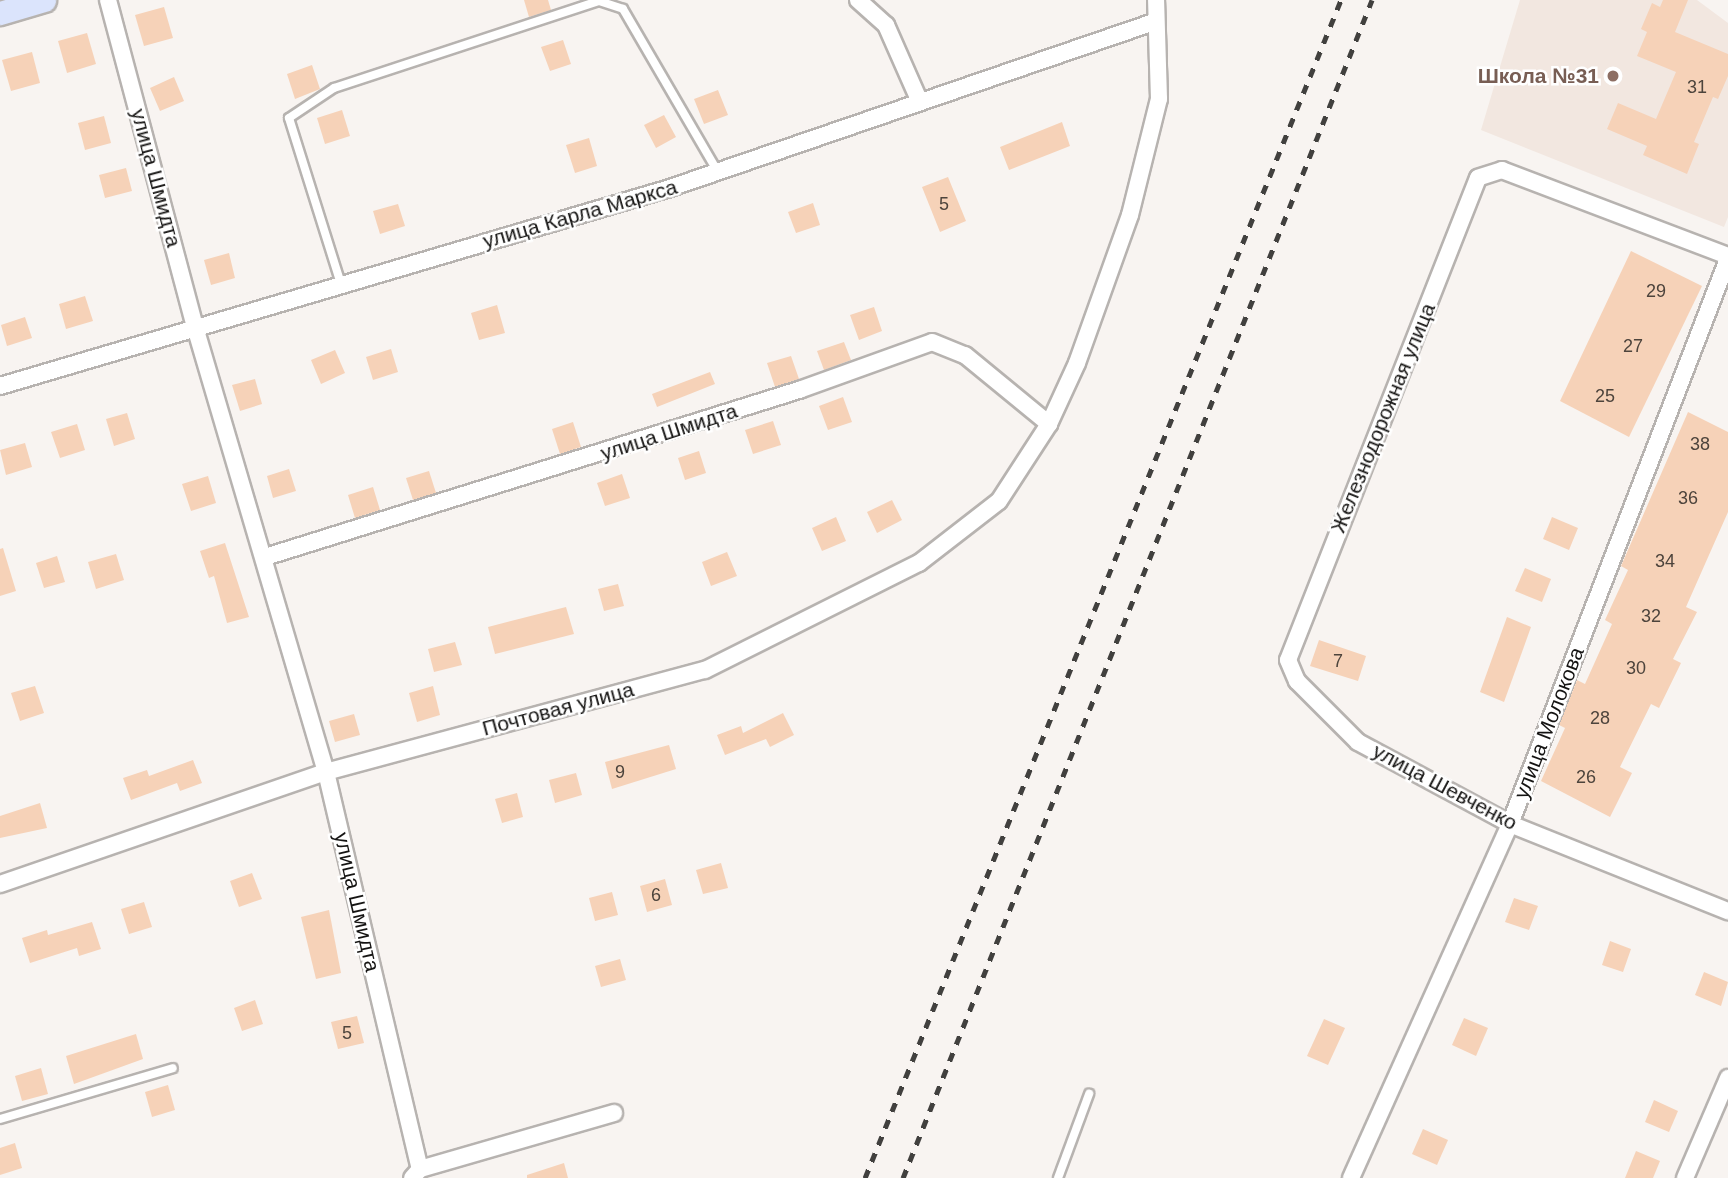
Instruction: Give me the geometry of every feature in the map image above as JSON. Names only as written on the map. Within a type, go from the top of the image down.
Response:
[{"type":"main road","points":[[0,13],[44,0]]},
{"type":"street","name":"улица Шмидта","points":[[108,0],[195,327],[265,556],[326,772],[416,1173]]},
{"type":"street","points":[[858,0],[886,25],[920,102]]},
{"type":"street","name":"Почтовая улица","points":[[0,884],[326,772],[705,670],[919,562],[999,501],[1049,424],[1077,363],[1130,215],[1159,99],[1154,22],[1157,0]]},
{"type":"street","name":"улица Карла Маркса","points":[[0,386],[718,172],[1154,22]]},
{"type":"street","name":"Железнодорожная улица","points":[[1297,681],[1287,660],[1478,178],[1502,170],[1728,257]]},
{"type":"street","name":"улица Молокова","points":[[1351,1178],[1510,824],[1728,257]]},
{"type":"street","name":"улица Шмидта","points":[[265,556],[786,394],[932,342],[965,355],[1049,424]]},
{"type":"street","name":"улица Шевченко","points":[[1297,681],[1358,741],[1510,824],[1728,911]]},
{"type":"street","points":[[1685,1178],[1728,1079]]},
{"type":"street","points":[[416,1173],[614,1113]]},
{"type":"lane","points":[[341,284],[289,118],[334,88],[599,1],[623,9],[718,172]]},
{"type":"lane","points":[[0,1119],[173,1068]]},
{"type":"lane","points":[[1058,1178],[1089,1094]]},
{"type":"shaded area","name":"Школа №31","points":[[1520,0],[1697,0],[1728,23],[1728,217],[1724,227],[1481,130]]},
{"type":"building","points":[[524,0],[548,0],[551,10],[529,17]]},
{"type":"building","points":[[1663,0],[1688,0],[1675,32],[1728,54],[1728,76],[1718,99],[1713,97],[1694,142],[1699,144],[1687,174],[1643,155],[1647,146],[1607,129],[1618,103],[1656,119],[1676,72],[1637,56],[1647,32],[1641,29],[1652,3],[1660,7]]},
{"type":"building","points":[[164,7],[173,38],[144,46],[135,15]]},
{"type":"building","points":[[87,33],[96,64],[67,73],[58,41]]},
{"type":"building","points":[[563,40],[571,64],[550,71],[541,47]]},
{"type":"building","points":[[32,52],[40,83],[11,91],[2,60]]},
{"type":"building","points":[[312,65],[320,89],[295,99],[287,74]]},
{"type":"building","points":[[174,77],[184,101],[160,111],[150,88]]},
{"type":"building","points":[[718,90],[728,115],[704,124],[694,99]]},
{"type":"building","points":[[342,110],[350,136],[325,144],[317,118]]},
{"type":"building","points":[[664,115],[676,137],[656,148],[644,125]]},
{"type":"building","points":[[104,116],[111,143],[85,150],[78,123]]},
{"type":"building","points":[[1062,122],[1070,146],[1009,170],[1000,147]]},
{"type":"building","points":[[589,138],[597,166],[575,173],[566,145]]},
{"type":"building","points":[[126,168],[132,191],[105,198],[99,175]]},
{"type":"building","points":[[948,177],[966,221],[940,232],[922,187]]},
{"type":"building","points":[[813,203],[820,225],[796,233],[788,212]]},
{"type":"building","points":[[398,204],[405,226],[380,234],[373,211]]},
{"type":"building","points":[[1631,251],[1702,286],[1629,437],[1560,401]]},
{"type":"building","points":[[229,253],[235,278],[211,285],[204,260]]},
{"type":"building","points":[[85,296],[93,321],[66,329],[59,304]]},
{"type":"building","points":[[497,305],[505,333],[479,340],[471,313]]},
{"type":"building","points":[[874,307],[882,331],[859,340],[850,315]]},
{"type":"building","points":[[25,317],[32,338],[7,346],[1,325]]},
{"type":"building","points":[[844,342],[851,360],[824,370],[817,351]]},
{"type":"building","points":[[391,349],[398,372],[373,380],[366,357]]},
{"type":"building","points":[[335,350],[345,373],[321,384],[311,360]]},
{"type":"building","points":[[791,356],[799,379],[775,387],[767,363]]},
{"type":"building","points":[[710,372],[715,384],[657,407],[652,394]]},
{"type":"building","points":[[255,379],[262,404],[240,411],[232,385]]},
{"type":"building","points":[[843,397],[852,422],[828,430],[819,406]]},
{"type":"building","points":[[1688,412],[1728,432],[1728,512],[1686,607],[1697,612],[1673,659],[1681,663],[1659,708],[1651,704],[1620,767],[1632,773],[1610,817],[1541,781],[1565,728],[1559,725],[1577,680],[1585,684],[1612,624],[1605,620],[1628,570],[1621,566]]},
{"type":"building","points":[[127,413],[135,439],[114,446],[106,419]]},
{"type":"building","points":[[773,421],[781,445],[753,454],[745,430]]},
{"type":"building","points":[[573,422],[581,447],[560,454],[552,429]]},
{"type":"building","points":[[77,424],[85,450],[60,458],[51,432]]},
{"type":"building","points":[[25,443],[32,467],[6,475],[0,450]]},
{"type":"building","points":[[699,451],[706,473],[685,480],[678,458]]},
{"type":"building","points":[[289,469],[296,491],[273,498],[267,476]]},
{"type":"building","points":[[429,471],[436,493],[413,500],[406,478]]},
{"type":"building","points":[[622,474],[630,498],[605,506],[597,483]]},
{"type":"building","points":[[208,476],[216,503],[191,511],[182,484]]},
{"type":"building","points":[[373,487],[380,510],[355,518],[348,495]]},
{"type":"building","points":[[892,500],[902,520],[877,533],[867,512]]},
{"type":"building","points":[[836,517],[846,541],[822,551],[812,528]]},
{"type":"building","points":[[1552,517],[1578,528],[1569,550],[1543,539]]},
{"type":"building","points":[[225,543],[249,617],[227,623],[214,576],[209,578],[200,551]]},
{"type":"building","points":[[3,548],[16,591],[0,596],[0,549]]},
{"type":"building","points":[[727,552],[737,576],[711,586],[702,562]]},
{"type":"building","points":[[116,554],[124,580],[96,589],[88,562]]},
{"type":"building","points":[[57,556],[65,582],[44,588],[36,563]]},
{"type":"building","points":[[1525,568],[1551,579],[1542,602],[1515,591]]},
{"type":"building","points":[[618,584],[624,606],[604,611],[598,589]]},
{"type":"building","points":[[566,607],[574,634],[495,654],[488,627]]},
{"type":"building","points":[[1507,617],[1531,627],[1504,702],[1480,692]]},
{"type":"building","points":[[1319,640],[1366,656],[1358,681],[1310,666]]},
{"type":"building","points":[[455,642],[462,665],[434,672],[428,649]]},
{"type":"building","points":[[35,686],[44,713],[20,721],[11,693]]},
{"type":"building","points":[[433,686],[440,715],[417,722],[409,693]]},
{"type":"building","points":[[783,713],[794,735],[770,747],[766,739],[725,755],[717,735],[741,726],[743,733]]},
{"type":"building","points":[[354,714],[360,735],[335,742],[329,721]]},
{"type":"building","points":[[669,745],[676,769],[612,789],[605,762]]},
{"type":"building","points":[[193,760],[202,783],[180,791],[177,783],[131,800],[123,778],[147,770],[149,776]]},
{"type":"building","points":[[576,773],[582,795],[555,803],[549,780]]},
{"type":"building","points":[[517,793],[523,817],[502,823],[495,799]]},
{"type":"building","points":[[40,803],[47,828],[0,838],[0,816]]},
{"type":"building","points":[[721,863],[728,888],[703,894],[696,870]]},
{"type":"building","points":[[252,873],[262,899],[239,907],[230,881]]},
{"type":"building","points":[[665,879],[672,905],[647,912],[640,886]]},
{"type":"building","points":[[612,892],[618,915],[595,921],[589,898]]},
{"type":"building","points":[[1514,898],[1538,906],[1529,930],[1505,922]]},
{"type":"building","points":[[144,902],[152,927],[129,934],[121,909]]},
{"type":"building","points":[[329,910],[341,973],[316,979],[301,917]]},
{"type":"building","points":[[92,922],[101,949],[79,956],[77,948],[30,963],[22,938],[47,930],[48,935]]},
{"type":"building","points":[[1610,941],[1631,949],[1623,972],[1602,965]]},
{"type":"building","points":[[620,959],[626,980],[601,987],[595,966]]},
{"type":"building","points":[[1704,972],[1728,982],[1721,1006],[1695,995]]},
{"type":"building","points":[[255,1000],[263,1024],[242,1031],[234,1008]]},
{"type":"building","points":[[357,1016],[364,1043],[338,1049],[331,1022]]},
{"type":"building","points":[[1464,1018],[1488,1028],[1476,1056],[1452,1045]]},
{"type":"building","points":[[1324,1019],[1345,1028],[1328,1065],[1307,1056]]},
{"type":"building","points":[[136,1034],[143,1059],[74,1084],[66,1056]]},
{"type":"building","points":[[41,1068],[48,1094],[22,1101],[15,1076]]},
{"type":"building","points":[[168,1085],[175,1110],[152,1117],[145,1092]]},
{"type":"building","points":[[1654,1100],[1678,1111],[1669,1132],[1645,1122]]},
{"type":"building","points":[[1423,1129],[1448,1140],[1437,1165],[1412,1154]]},
{"type":"building","points":[[15,1143],[22,1168],[0,1175],[0,1148]]},
{"type":"building","points":[[1636,1151],[1660,1161],[1653,1178],[1625,1178]]},
{"type":"building","points":[[564,1163],[568,1178],[527,1178],[527,1175]]},
{"type":"railway","points":[[865,1178],[1341,0]]},
{"type":"railway","points":[[903,1178],[1372,0]]},
{"type":"place","name":"Школа №31","points":[[1613,76]]}]
